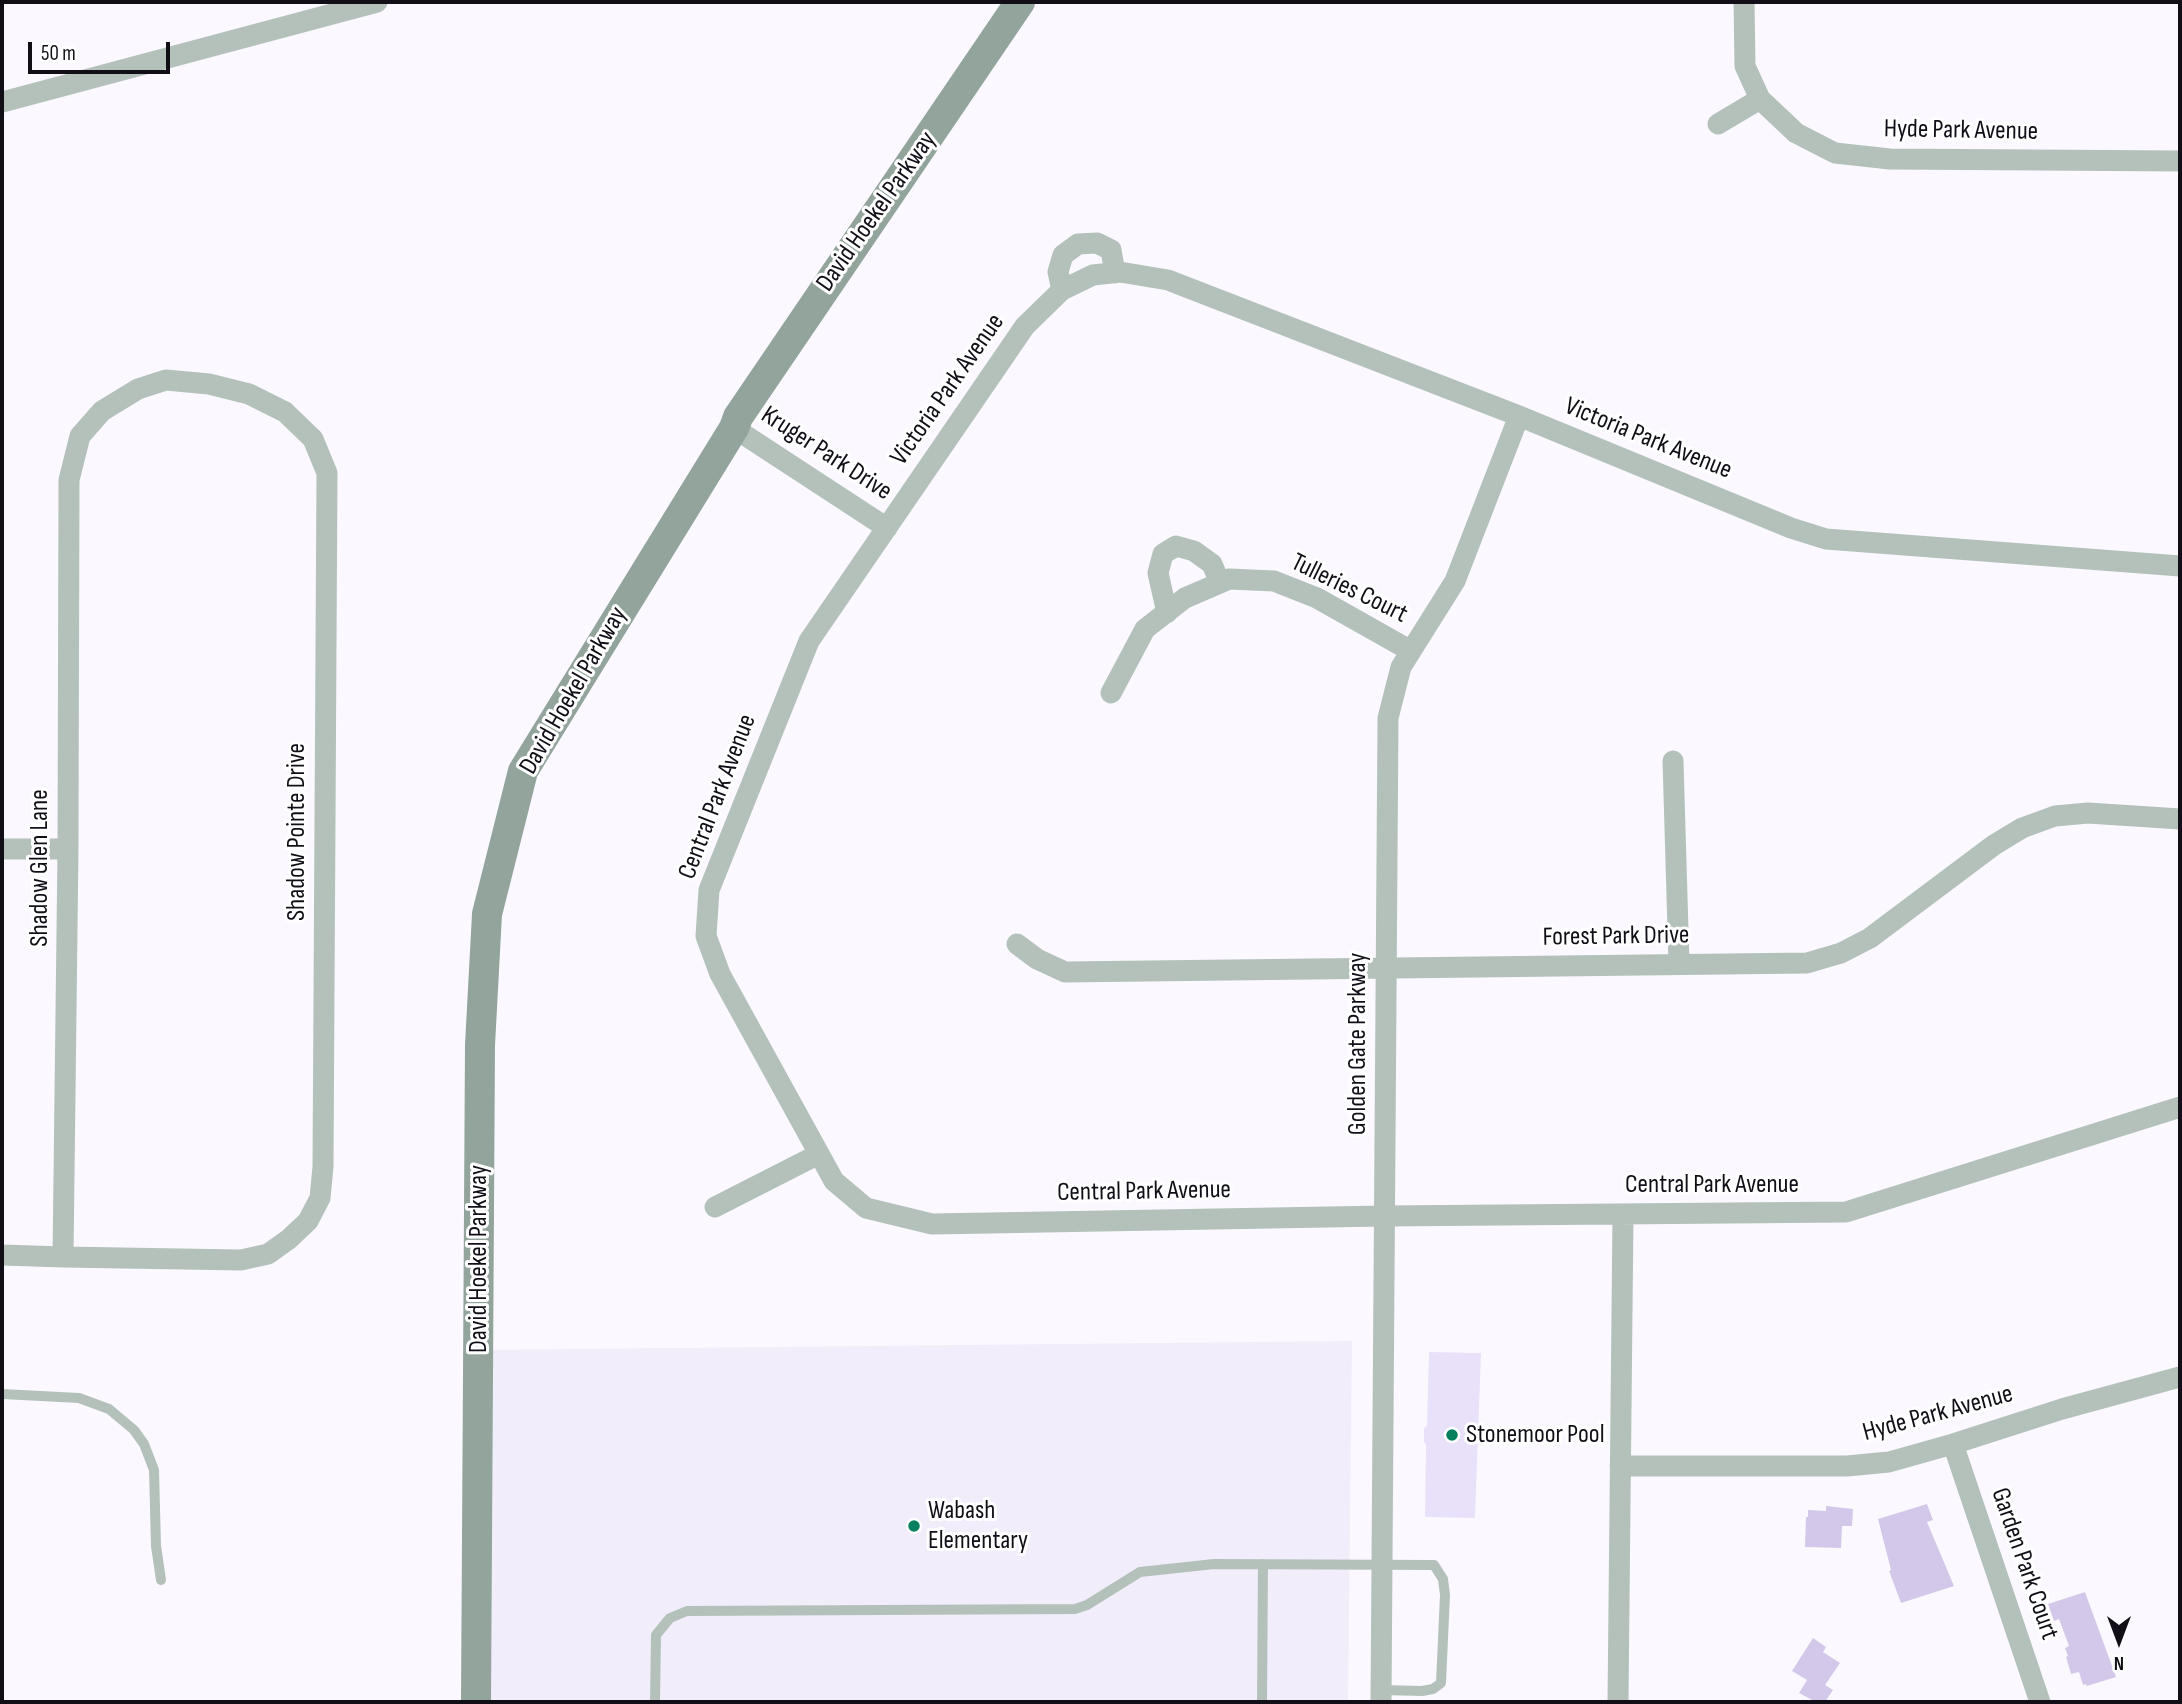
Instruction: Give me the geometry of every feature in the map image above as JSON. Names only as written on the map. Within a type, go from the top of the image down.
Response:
[{"type":"main road","name":"David Hoekel Parkway","points":[[476,1702],[480,1045],[487,914],[523,771],[734,428],[738,417],[1020,2]]},
{"type":"street","points":[[2,102],[377,2]]},
{"type":"street","name":"Hyde Park Avenue","points":[[1744,2],[1745,66],[1760,99],[1796,133],[1835,153],[1890,159],[2180,161]]},
{"type":"street","points":[[1718,124],[1760,99]]},
{"type":"street","points":[[1062,290],[1058,272],[1063,255],[1078,244],[1097,243],[1111,250],[1115,273]]},
{"type":"street","name":"Victoria Park Avenue","points":[[887,528],[1025,326],[1062,290],[1093,275],[1115,273],[1168,280],[1519,416],[1791,528],[1826,539],[2180,566]]},
{"type":"street","name":"Shadow Pointe Drive","points":[[2,1255],[240,1260],[268,1254],[308,1221],[320,1198],[323,1167],[327,473],[313,439],[285,412],[249,394],[209,384],[166,380],[138,389],[102,411],[80,436],[69,480]]},
{"type":"street","name":"Golden Gate Parkway","points":[[1381,1696],[1388,718],[1401,667],[1455,581],[1519,416]]},
{"type":"street","name":"Kruger Park Drive","points":[[734,428],[887,528]]},
{"type":"street","name":"Shadow Glen Lane","points":[[63,1257],[69,480]]},
{"type":"street","name":"Central Park Avenue","points":[[887,528],[809,641],[709,890],[706,936],[720,974],[834,1181],[866,1208],[932,1224],[1846,1212],[2180,1107]]},
{"type":"street","points":[[1167,612],[1158,573],[1163,554],[1176,546],[1194,551],[1212,564],[1220,583]]},
{"type":"street","name":"Tulleries Court","points":[[1111,693],[1145,629],[1185,598],[1230,579],[1274,581],[1317,598],[1411,652]]},
{"type":"street","points":[[1673,761],[1679,964]]},
{"type":"street","name":"Forest Park Drive","points":[[1017,944],[1037,959],[1065,972],[1807,963],[1841,953],[1870,938],[1994,845],[2022,828],[2055,816],[2088,813],[2180,819]]},
{"type":"street","points":[[2,849],[68,849]]},
{"type":"street","points":[[715,1207],[819,1154]]},
{"type":"street","points":[[1618,1702],[1623,1214]]},
{"type":"street","name":"Hyde Park Avenue","points":[[1620,1466],[1847,1466],[1889,1462],[2062,1409],[2180,1377]]},
{"type":"street","name":"Garden Park Court","points":[[1953,1444],[2040,1702]]},
{"type":"lane","points":[[2,1394],[47,1395],[86,1400],[109,1409],[134,1430],[144,1444],[154,1470],[156,1546],[160,1580]]},
{"type":"lane","points":[[655,1702],[656,1635],[670,1618],[687,1611],[1075,1609],[1087,1605],[1140,1572],[1214,1564],[1434,1565],[1443,1579],[1445,1595],[1441,1683],[1433,1689],[1381,1696]]},
{"type":"lane","points":[[1262,1702],[1263,1564]]},
{"type":"shaded area","name":"Wabash Elementary","points":[[1352,1341],[1348,1702],[476,1702],[479,1350]]},
{"type":"shaded area","name":"Stonemoor Pool","points":[[1429,1352],[1481,1353],[1475,1518],[1425,1517],[1424,1428],[1427,1426]]},
{"type":"building","points":[[1927,1504],[1933,1520],[1927,1522],[1954,1586],[1901,1603],[1889,1571],[1891,1570],[1878,1519]]},
{"type":"building","points":[[1826,1506],[1853,1509],[1852,1526],[1842,1526],[1841,1548],[1805,1547],[1808,1510],[1826,1511]]},
{"type":"building","points":[[2085,1592],[2116,1677],[2087,1686],[2083,1685],[2079,1672],[2071,1674],[2065,1648],[2069,1646],[2059,1619],[2054,1621],[2048,1604]]},
{"type":"building","points":[[1813,1638],[1826,1647],[1823,1652],[1840,1663],[1825,1685],[1833,1690],[1825,1702],[1816,1702],[1799,1693],[1807,1680],[1792,1671]]},
{"type":"place","name":"Stonemoor Pool","points":[[1452,1435]]},
{"type":"place","name":"Wabash Elementary","points":[[914,1526]]}]
